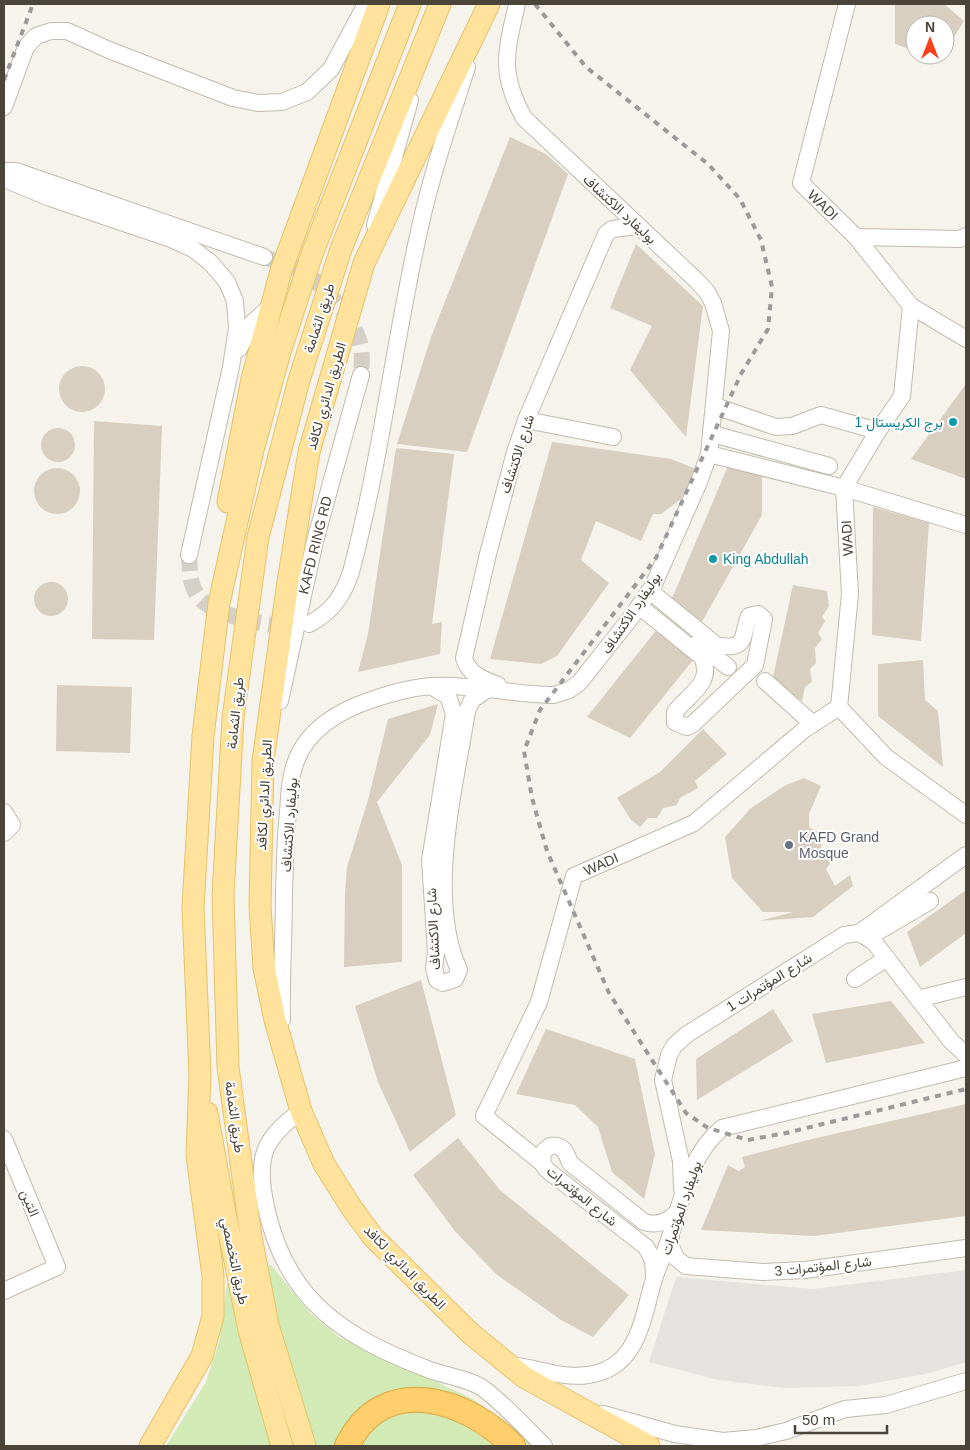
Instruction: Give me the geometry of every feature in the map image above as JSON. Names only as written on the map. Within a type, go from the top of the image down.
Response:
[{"type":"highway","points":[[347,1446],[359,1427],[373,1414],[396,1402],[417,1398],[450,1404],[472,1415],[513,1446]]},
{"type":"main road","name":"طريق الثمامة","points":[[200,1074],[193,908],[203,736],[219,603],[229,489],[252,378],[281,271],[379,4]]},
{"type":"main road","name":"طريق الثمامة","points":[[219,603],[253,450],[280,352],[312,254],[410,4]]},
{"type":"main road","name":"طريق الثمامة","points":[[305,1446],[266,1315],[251,1237],[228,1067],[223,895],[232,718],[258,537],[299,380],[341,249],[440,4]]},
{"type":"main road","name":"الطريق الدائري لكافد","points":[[486,11],[364,263],[309,452],[288,582],[263,761],[260,906],[264,968],[282,1045],[301,1111],[324,1164],[350,1207],[373,1237],[470,1333],[507,1365],[524,1377],[649,1446]]},
{"type":"main road","points":[[150,1446],[202,1356],[213,1316],[213,1276],[196,1155],[200,1074]]},
{"type":"main road","name":"طريق التخصصي","points":[[200,1074],[224,1208],[249,1330],[282,1446]]},
{"type":"street","points":[[4,107],[26,48],[36,36],[51,31],[67,31],[109,50],[233,98],[258,103],[282,102],[306,92],[331,68],[366,4]]},
{"type":"street","name":"بوليفارد الاكتشاف","points":[[282,1045],[281,976],[284,940],[285,844],[292,774],[297,759],[320,727],[336,714],[381,697],[432,686],[554,694],[574,687],[591,670],[644,599],[664,564],[709,454],[713,434],[721,331],[713,303],[707,292],[524,118],[510,90],[506,63],[517,4]]},
{"type":"street","name":"WADI","points":[[847,4],[801,183],[856,237]]},
{"type":"street","name":"الطريق الدائري لكافد","points":[[309,624],[337,603],[343,595],[351,572],[386,415],[424,210],[486,11]]},
{"type":"street","points":[[364,263],[432,25]]},
{"type":"street","points":[[4,171],[16,171],[264,257]]},
{"type":"street","points":[[4,179],[53,199],[171,239],[193,250],[211,263],[227,282],[235,301],[237,328],[231,366],[189,555]]},
{"type":"street","name":"شارع الاكتشاف","points":[[512,690],[474,674],[467,667],[464,658],[488,554],[515,452],[526,420],[606,234],[612,229],[637,226]]},
{"type":"street","points":[[856,237],[960,239],[966,236]]},
{"type":"street","points":[[856,237],[911,306],[966,339]]},
{"type":"street","points":[[231,366],[251,324],[272,306]]},
{"type":"street","points":[[844,488],[878,431],[902,396],[911,306]]},
{"type":"street","name":"KAFD RING RD","points":[[269,714],[276,708],[281,698],[315,540],[361,375]]},
{"type":"street","points":[[715,406],[776,427],[792,426],[821,415],[878,431]]},
{"type":"street","points":[[526,420],[613,436]]},
{"type":"street","points":[[713,434],[830,466]]},
{"type":"street","points":[[709,454],[844,488],[966,525]]},
{"type":"street","name":"WADI","points":[[542,1164],[484,1116],[540,1002],[574,876],[694,823],[813,724],[839,707],[850,594],[844,488]]},
{"type":"street","points":[[644,599],[716,645],[740,644],[744,639],[749,616],[754,613],[763,617],[755,665],[693,724],[687,727],[675,722],[675,712],[695,694],[701,685],[705,672],[702,657],[644,599]]},
{"type":"street","points":[[644,599],[728,667]]},
{"type":"street","points":[[744,639],[753,641],[758,649]]},
{"type":"street","points":[[765,681],[813,724]]},
{"type":"street","points":[[701,685],[703,702],[707,705],[714,704]]},
{"type":"street","name":"شارع الاكتشاف","points":[[432,686],[448,696],[454,714],[430,860],[436,952],[434,968],[438,980],[443,983],[455,979],[458,970],[452,956],[448,934],[443,867],[466,711],[472,700],[488,689]]},
{"type":"street","points":[[839,707],[886,757],[966,815]]},
{"type":"street","points":[[4,812],[12,825],[4,833]]},
{"type":"street","points":[[864,935],[966,855]]},
{"type":"street","points":[[864,935],[930,901]]},
{"type":"street","name":"شارع المؤتمرات 1","points":[[682,1195],[681,1161],[662,1080],[665,1063],[674,1046],[686,1035],[834,941],[851,933],[864,935]]},
{"type":"street","points":[[864,935],[888,958],[951,1041],[966,1055]]},
{"type":"street","points":[[855,979],[888,958]]},
{"type":"street","points":[[918,999],[966,987]]},
{"type":"street","name":"بوليفارد المؤتمرات","points":[[507,1365],[555,1373],[588,1375],[602,1372],[617,1363],[632,1348],[639,1334],[654,1277],[671,1235],[682,1195],[703,1147],[722,1128],[966,1068]]},
{"type":"street","points":[[301,1111],[281,1126],[271,1137],[261,1168],[268,1214],[278,1247],[291,1273],[302,1289],[327,1316],[360,1340],[431,1370],[482,1388],[544,1446]]},
{"type":"street","name":"التين","points":[[4,1139],[57,1267],[4,1291]]},
{"type":"street","name":"شارع المؤتمرات","points":[[654,1277],[653,1260],[646,1247],[547,1170],[542,1164],[542,1157],[546,1148],[560,1146],[565,1150],[570,1163],[644,1222],[650,1224],[660,1223],[670,1219],[677,1212]]},
{"type":"street","name":"شارع المؤتمرات 3","points":[[671,1235],[670,1244],[676,1258],[686,1266],[762,1272],[805,1270],[966,1248]]},
{"type":"street","points":[[577,1406],[675,1434],[723,1441],[771,1435],[822,1419],[845,1409],[886,1405],[966,1381]]},
{"type":"green space","points":[[271,1265],[310,1313],[339,1337],[473,1399],[517,1430],[533,1446],[166,1446],[206,1382],[219,1342],[227,1284]]},
{"type":"shaded area","points":[[966,1270],[966,1362],[926,1374],[858,1386],[784,1388],[718,1380],[649,1362],[676,1277],[813,1289]]},
{"type":"building","points":[[895,4],[944,4],[964,21],[955,36],[955,15],[905,15],[905,48],[895,44]]},
{"type":"building","points":[[510,137],[546,154],[568,174],[467,452],[397,444],[431,337]]},
{"type":"building","points":[[636,244],[703,306],[686,437],[630,370],[652,326],[610,308]]},
{"type":"building","points":[[82,366],[95,370],[101,376],[105,389],[101,402],[95,408],[82,412],[69,408],[63,402],[59,389],[63,376],[69,370]]},
{"type":"building","name":"برج الكريستال 1","points":[[966,384],[966,479],[911,459]]},
{"type":"building","points":[[94,421],[162,426],[154,640],[92,639]]},
{"type":"building","points":[[58,428],[70,433],[75,445],[70,457],[58,462],[46,457],[41,445],[46,433]]},
{"type":"building","points":[[552,442],[671,459],[696,469],[681,499],[661,514],[653,514],[641,541],[596,521],[581,560],[609,583],[557,656],[541,664],[490,659]]},
{"type":"building","points":[[396,448],[454,454],[432,624],[442,622],[440,654],[358,672],[368,634]]},
{"type":"building","name":"King Abdullah","points":[[728,466],[762,476],[762,515],[699,627],[670,603]]},
{"type":"building","points":[[57,468],[70,472],[76,478],[80,491],[76,504],[70,510],[57,514],[44,510],[38,504],[34,491],[38,478],[44,472]]},
{"type":"building","points":[[873,507],[929,523],[921,641],[872,635]]},
{"type":"building","points":[[51,582],[63,587],[68,599],[63,611],[51,616],[39,611],[34,599],[39,587]]},
{"type":"building","points":[[793,585],[827,591],[829,606],[822,617],[825,621],[818,633],[822,639],[815,648],[816,663],[810,669],[812,682],[805,687],[802,701],[791,694],[773,677]]},
{"type":"building","points":[[658,628],[693,660],[630,738],[587,717]]},
{"type":"building","points":[[923,660],[925,700],[938,711],[943,767],[878,716],[878,664]]},
{"type":"building","points":[[57,685],[132,687],[130,753],[56,751]]},
{"type":"building","points":[[438,704],[430,735],[377,802],[402,865],[402,962],[344,967],[347,867],[368,800],[388,719]]},
{"type":"building","points":[[703,729],[727,754],[695,781],[698,788],[680,798],[677,805],[663,808],[657,818],[648,818],[640,827],[631,820],[617,798],[660,772]]},
{"type":"building","points":[[804,778],[821,786],[809,814],[809,827],[823,835],[821,850],[832,861],[826,869],[835,886],[850,875],[853,886],[813,917],[759,921],[793,912],[763,912],[732,878],[725,837],[751,808],[784,786]]},
{"type":"building","points":[[966,890],[966,933],[920,967],[907,932]]},
{"type":"building","points":[[421,980],[456,1115],[410,1152],[378,1082],[355,1006]]},
{"type":"building","points":[[891,1001],[925,1043],[826,1063],[812,1014]]},
{"type":"building","points":[[773,1009],[793,1041],[697,1100],[696,1059]]},
{"type":"building","points":[[546,1029],[635,1059],[655,1154],[644,1199],[612,1172],[598,1127],[575,1105],[516,1094]]},
{"type":"building","points":[[966,1104],[966,1216],[815,1236],[701,1230],[728,1165],[739,1171],[745,1167],[742,1157]]},
{"type":"building","points":[[458,1138],[500,1190],[629,1295],[593,1337],[561,1320],[496,1274],[454,1230],[413,1175]]},
{"type":"tunnel","points":[[264,257],[287,264],[308,275],[342,309],[360,342],[361,375]]},
{"type":"tunnel","points":[[189,555],[190,577],[193,587],[205,603],[228,615],[242,619],[270,625],[293,626]]},
{"type":"railway","points":[[4,80],[33,4]]},
{"type":"railway","points":[[535,4],[586,67],[708,164],[740,199],[761,240],[772,287],[768,329],[741,374],[656,558],[540,710],[524,751],[532,798],[547,851],[609,993],[686,1113],[708,1128],[748,1140],[786,1133],[966,1089]]},
{"type":"place","name":"برج الكريستال 1","points":[[953,422]]},
{"type":"place","name":"King Abdullah","points":[[713,559]]},
{"type":"place","name":"KAFD Grand Mosque","points":[[789,845]]}]
